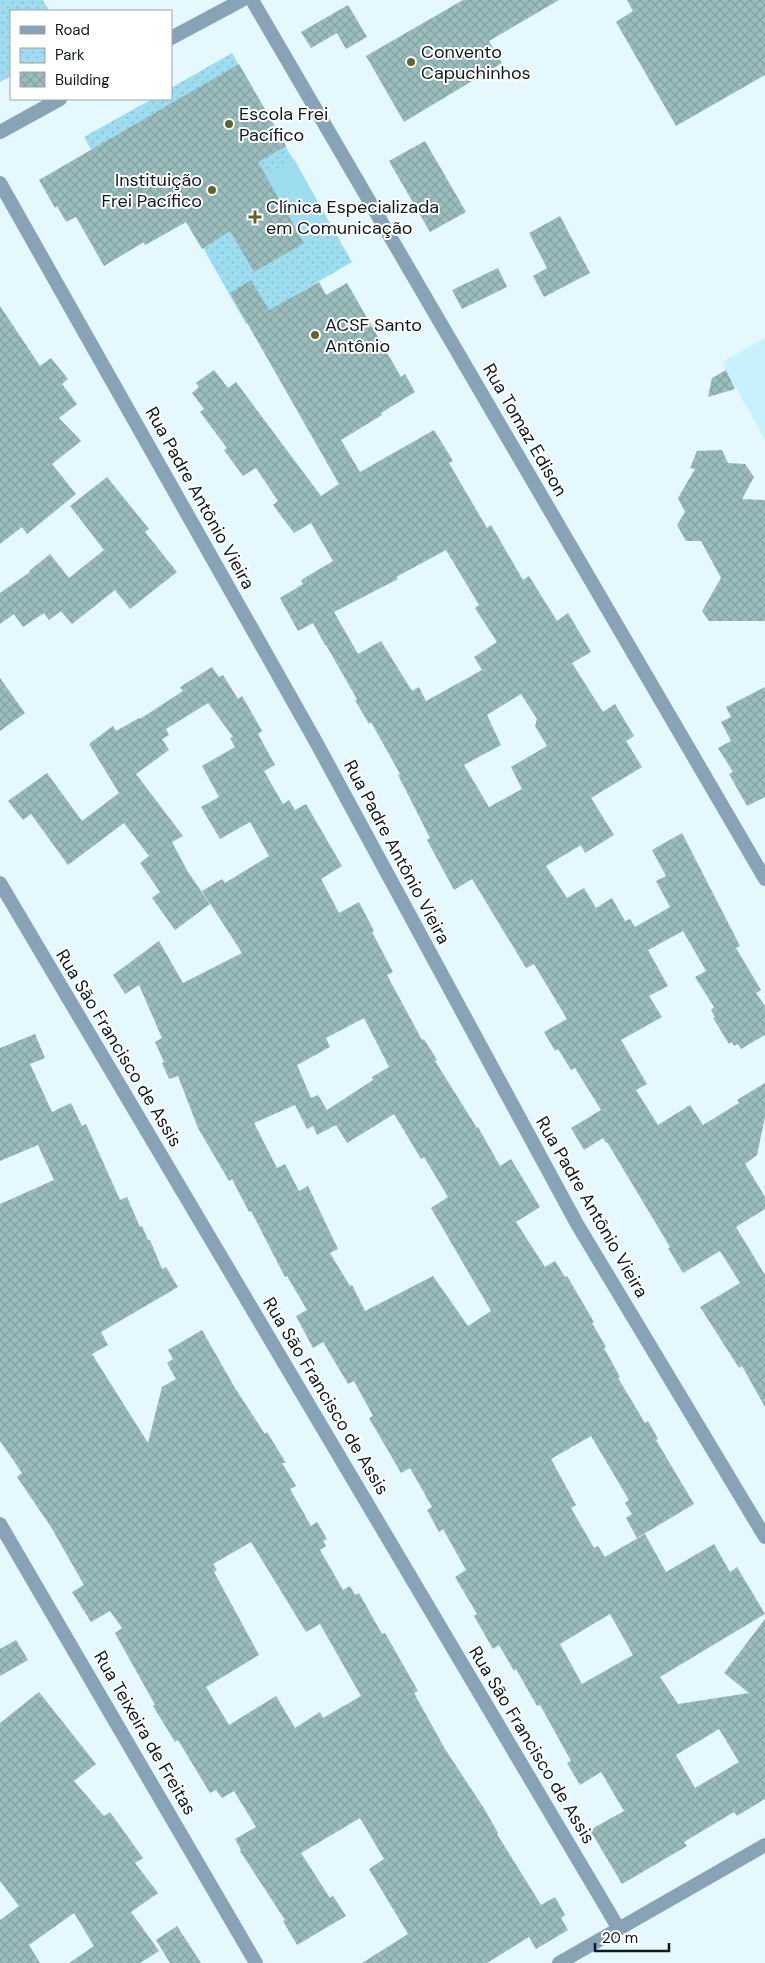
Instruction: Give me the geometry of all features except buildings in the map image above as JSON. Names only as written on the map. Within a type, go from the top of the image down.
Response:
[{"type":"street","points":[[172,37],[242,0]]},
{"type":"street","name":"Rua Tomaz Edison","points":[[252,0],[765,878]]},
{"type":"street","points":[[0,132],[58,100]]},
{"type":"street","name":"Rua Padre Antônio Vieira","points":[[0,182],[316,742],[577,1224],[765,1538]]},
{"type":"street","name":"Rua São Francisco de Assis","points":[[0,883],[619,1929]]},
{"type":"street","name":"Rua Teixeira de Freitas","points":[[0,1524],[256,1963]]},
{"type":"street","points":[[559,1963],[765,1845]]},
{"type":"shaded area","points":[[765,338],[765,440],[722,362]]},
{"type":"green space","points":[[0,0],[43,0],[48,10],[10,10],[10,77],[0,82]]},
{"type":"green space","name":"Instituição Frei Pacífico","points":[[232,53],[352,262],[246,324],[188,221],[145,245],[84,137],[150,100],[172,100],[172,87]]},
{"type":"green space","points":[[294,159],[332,227],[304,243],[265,176]]},
{"type":"place","name":"Convento Capuchinhos","points":[[411,62]]},
{"type":"place","name":"Escola Frei Pacífico","points":[[229,124]]},
{"type":"place","name":"Instituição Frei Pacífico","points":[[212,190]]},
{"type":"place","name":"Clínica Especializada em Comunicação","points":[[255,217]]},
{"type":"place","name":"ACSF Santo Antônio","points":[[315,335]]}]
